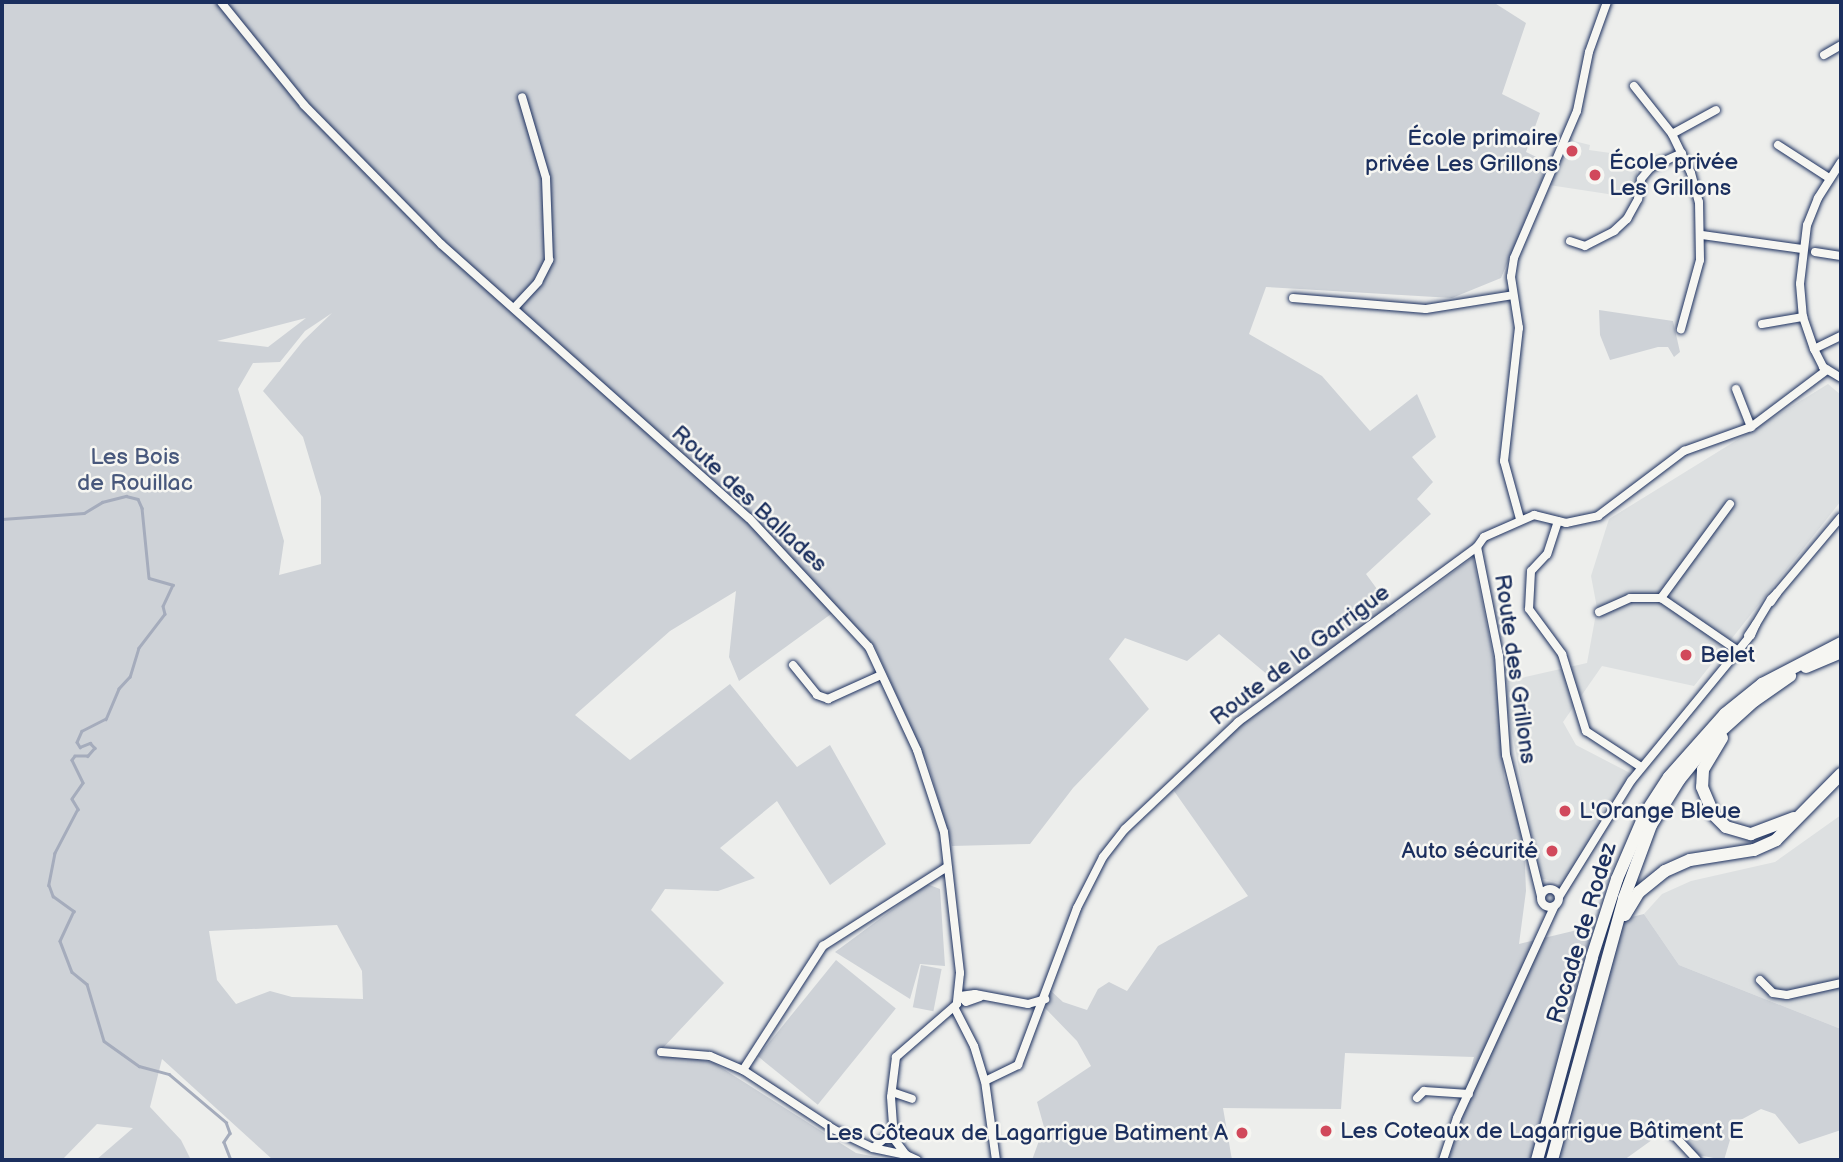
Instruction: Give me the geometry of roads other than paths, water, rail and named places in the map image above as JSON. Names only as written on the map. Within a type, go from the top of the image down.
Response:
[{"type":"highway","name":"Rocade de Rodez","points":[[1537,1160],[1592,957],[1617,879],[1645,814],[1669,777],[1725,714],[1773,677],[1841,643]]},
{"type":"highway","name":"Rocade de Rodez","points":[[1552,1160],[1638,853],[1679,780],[1714,737],[1754,701],[1804,668],[1841,655]]},
{"type":"highway","points":[[1800,815],[1764,833],[1738,832],[1726,827],[1708,804],[1703,770],[1721,739],[1753,707],[1796,678],[1841,655]]},
{"type":"highway","points":[[1594,1009],[1625,915],[1653,879],[1690,860],[1754,850],[1776,841],[1841,774]]},
{"type":"street","name":"Route des Ballades","points":[[221,2],[304,105],[440,244],[515,307],[790,559],[859,634],[881,675],[930,786],[944,832],[948,885],[957,929],[960,996]]},
{"type":"street","points":[[1607,2],[1589,52],[1577,111],[1521,237],[1511,277],[1513,295],[1518,304],[1519,328],[1504,461],[1520,519],[1540,514],[1558,521],[1598,516],[1684,451],[1751,427],[1827,370]]},
{"type":"street","points":[[1824,55],[1841,46]]},
{"type":"street","points":[[1634,86],[1672,134],[1698,197],[1702,234],[1697,279],[1681,317],[1681,329]]},
{"type":"street","points":[[515,307],[538,282],[549,260],[546,178],[522,97]]},
{"type":"street","points":[[1672,134],[1716,110]]},
{"type":"street","points":[[1778,145],[1829,178]]},
{"type":"street","points":[[1570,241],[1585,246],[1614,231],[1627,219],[1638,199],[1641,179],[1651,167],[1682,153]]},
{"type":"street","points":[[1841,162],[1829,178],[1811,216],[1802,249],[1803,317],[1814,349],[1827,370],[1841,378]]},
{"type":"street","points":[[1702,234],[1802,249]]},
{"type":"street","points":[[1815,253],[1841,256]]},
{"type":"street","points":[[1293,298],[1426,309],[1513,295]]},
{"type":"street","points":[[1762,324],[1803,317]]},
{"type":"street","points":[[1814,349],[1841,336]]},
{"type":"street","points":[[1736,389],[1751,427]]},
{"type":"street","points":[[1661,598],[1730,504]]},
{"type":"street","points":[[1443,1160],[1512,994],[1543,939],[1554,907],[1549,895],[1569,884],[1641,767],[1748,636],[1777,593],[1841,517]]},
{"type":"street","name":"Route des Grillons","points":[[1520,519],[1484,537],[1478,547],[1499,656],[1506,755],[1538,881],[1549,895],[1547,921]]},
{"type":"street","points":[[1558,521],[1547,554],[1531,571],[1529,609],[1562,654],[1586,731],[1641,767]]},
{"type":"street","name":"Route de la Garrigue","points":[[985,1081],[1018,1065],[1091,879],[1125,829],[1238,722],[1478,547]]},
{"type":"street","points":[[1599,612],[1630,598],[1661,598],[1737,650]]},
{"type":"street","points":[[793,665],[817,695],[828,699],[881,675]]},
{"type":"street","points":[[743,1070],[823,946],[947,867]]},
{"type":"street","points":[[927,880],[948,885]]},
{"type":"street","points":[[1760,980],[1773,993],[1787,995],[1841,983]]},
{"type":"street","points":[[906,1155],[894,1139],[891,1092],[896,1057],[954,1007],[960,996],[966,1002],[980,998],[1028,1004],[1045,999]]},
{"type":"street","points":[[954,1007],[974,1046],[985,1081],[996,1160]]},
{"type":"street","points":[[662,1052],[710,1056],[743,1070],[833,1129],[873,1148],[917,1160]]},
{"type":"street","points":[[1416,1098],[1424,1091],[1469,1094]]},
{"type":"street","points":[[891,1092],[912,1099]]},
{"type":"street","points":[[1671,1132],[1697,1160]]},
{"type":"street","points":[[873,1148],[887,1148],[894,1139]]},
{"type":"waterway","points":[[2,519],[84,513],[102,502],[126,496],[138,499],[142,508],[149,578],[173,585],[163,606],[165,614],[139,648],[130,677],[119,689],[106,719],[82,731],[77,742],[80,747],[90,743],[95,748],[88,756],[75,756],[72,760],[83,783],[72,799],[78,809],[55,853],[49,885],[53,896],[74,911],[60,941],[72,972],[87,984],[104,1041],[139,1066],[169,1074],[226,1122],[230,1133],[224,1142],[231,1160]]},
{"type":"place","name":"École primaire privée Les Grillons","points":[[1572,151]]},
{"type":"place","name":"École privée Les Grillons","points":[[1595,175]]},
{"type":"place","name":"Belet","points":[[1686,655]]},
{"type":"place","name":"L'Orange Bleue","points":[[1565,811]]},
{"type":"place","name":"Auto sécurité","points":[[1552,851]]},
{"type":"place","name":"Les Coteaux de Lagarrigue Bâtiment E","points":[[1326,1131]]},
{"type":"place","name":"Les Côteaux de Lagarrigue Batiment A","points":[[1242,1133]]},
{"type":"park label","name":"Les Bois de Rouillac","points":[[135,470]]}]
